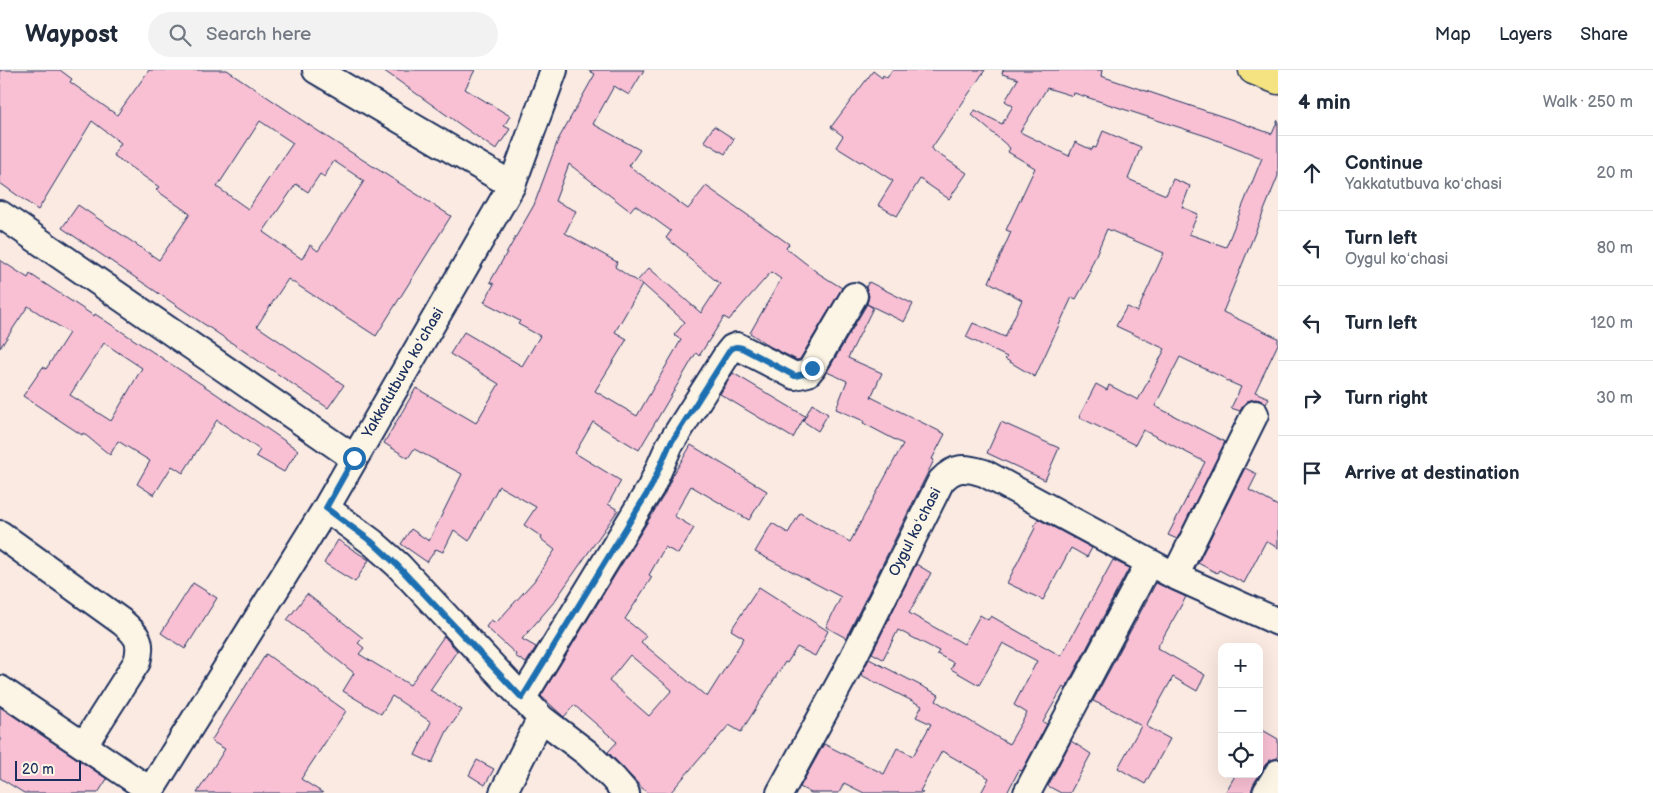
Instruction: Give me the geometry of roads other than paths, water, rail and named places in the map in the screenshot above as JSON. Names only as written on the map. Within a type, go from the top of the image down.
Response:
[{"type":"main road","points":[[1253,70],[1278,80]]},
{"type":"street","points":[[316,70],[512,184]]},
{"type":"street","name":"Yakkatutbuva koʻchasi","points":[[150,792],[326,508],[512,184],[554,70]]},
{"type":"street","points":[[0,214],[354,458]]},
{"type":"street","points":[[522,698],[651,487],[669,446],[732,348],[737,346],[795,376],[808,373],[854,296]]},
{"type":"street","points":[[1175,576],[1254,414]]},
{"type":"street","name":"Oygul koʻchasi","points":[[780,793],[847,670],[941,481],[949,473],[960,469],[971,469],[984,473],[1175,576],[1278,622]]},
{"type":"street","points":[[326,508],[372,542],[398,566],[541,718],[587,753],[626,793]]},
{"type":"street","points":[[0,534],[122,622],[133,631],[138,640],[140,650],[137,662],[84,745]]},
{"type":"street","points":[[1027,793],[1150,563]]},
{"type":"street","points":[[0,689],[150,792]]},
{"type":"street","points":[[503,793],[541,718]]},
{"type":"street","points":[[1266,793],[1278,773]]}]
